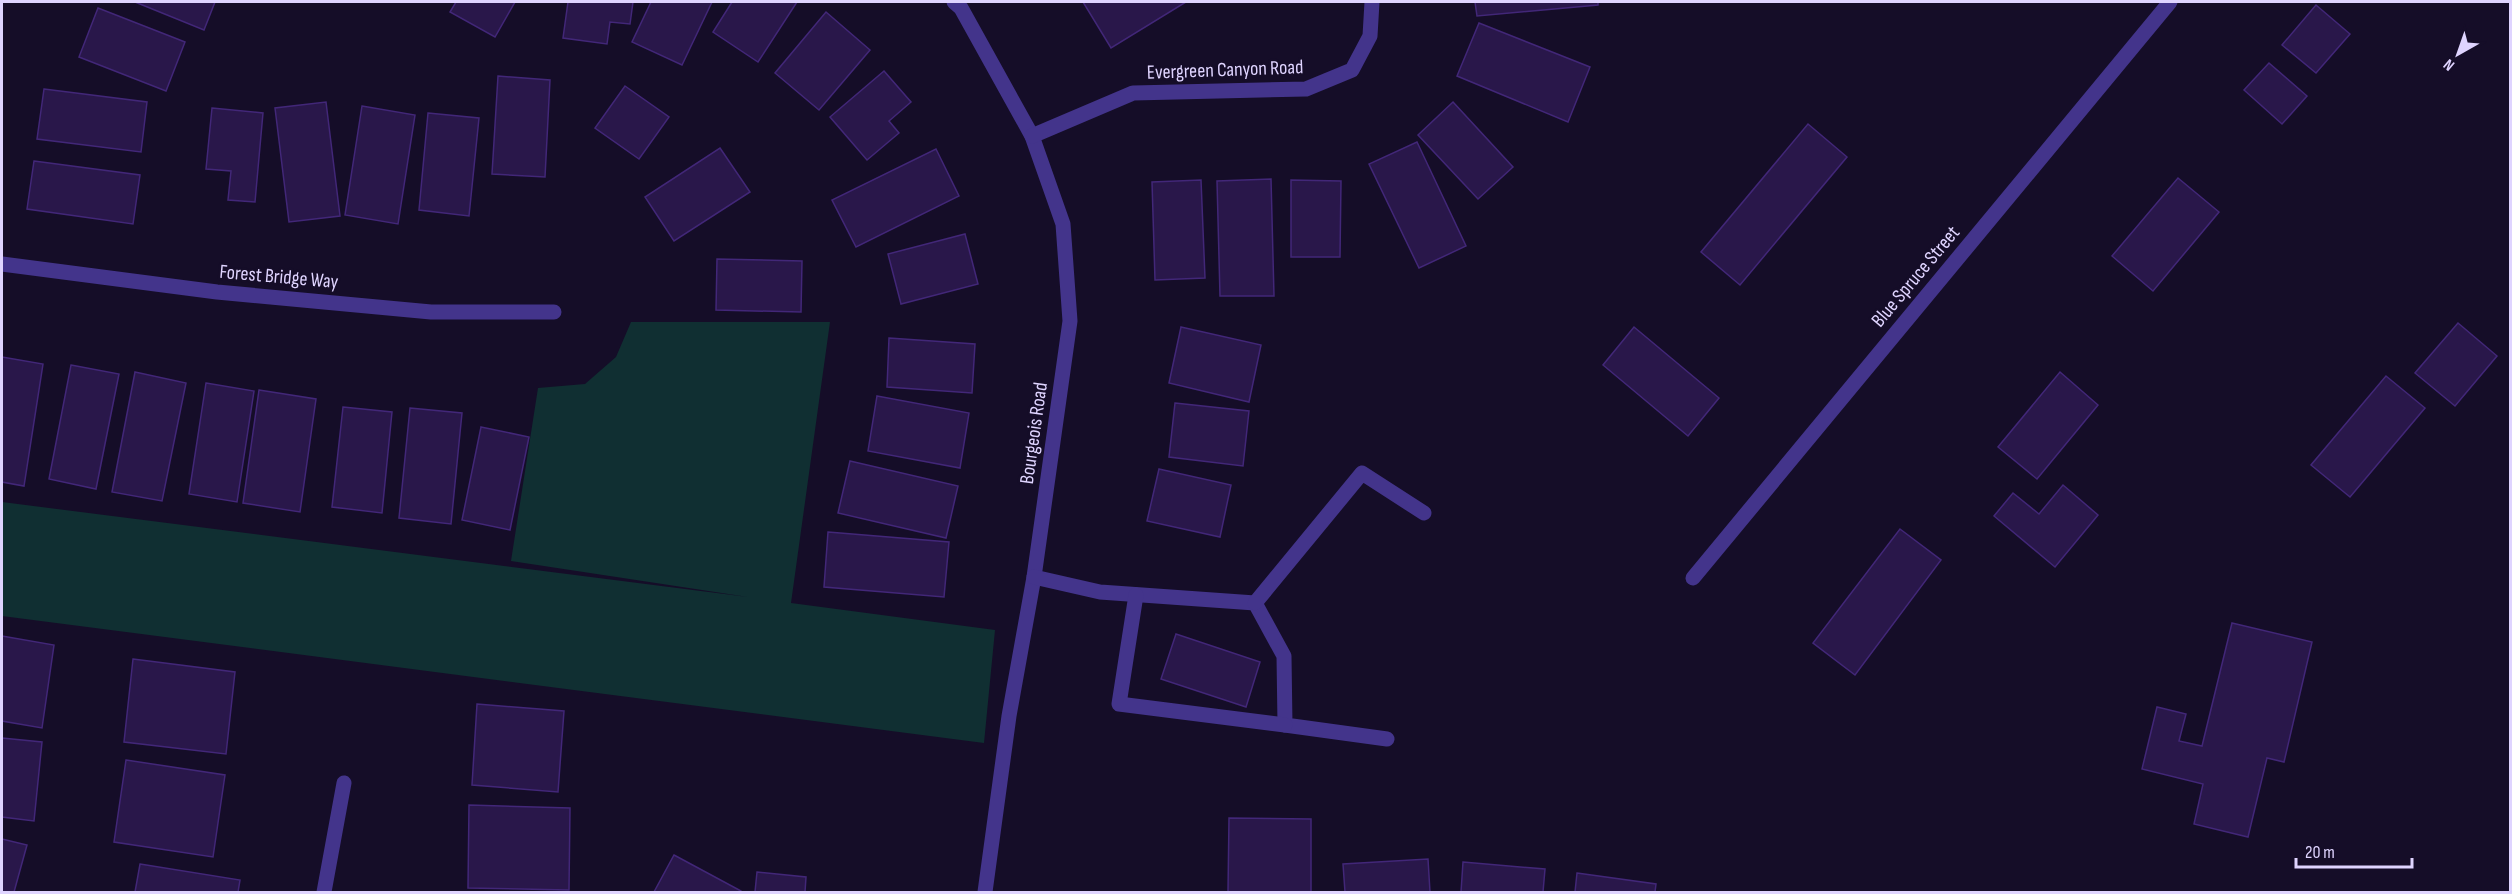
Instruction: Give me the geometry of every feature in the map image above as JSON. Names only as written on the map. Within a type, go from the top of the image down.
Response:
[{"type":"street","name":"Bourgeois Road","points":[[954,2],[961,8],[1032,136],[1063,224],[1070,321],[1034,578],[1009,716],[985,892]]},
{"type":"street","name":"Evergreen Canyon Road","points":[[1032,136],[1133,93],[1306,89],[1352,70],[1370,36],[1372,2]]},
{"type":"street","name":"Blue Spruce Street","points":[[1693,578],[2170,2]]},
{"type":"street","name":"Forest Bridge Way","points":[[2,264],[217,292],[431,312],[554,312]]},
{"type":"street","points":[[1255,603],[1362,473],[1424,513]]},
{"type":"street","points":[[1034,578],[1100,592],[1255,603]]},
{"type":"street","points":[[1136,595],[1119,704],[1387,739]]},
{"type":"street","points":[[1255,603],[1284,656],[1285,725]]},
{"type":"street","points":[[324,892],[344,783]]},
{"type":"green space","points":[[631,322],[830,322],[791,603],[995,630],[984,743],[2,616],[2,502],[748,597],[511,561],[538,388],[585,384],[616,357]]},
{"type":"building","points":[[135,2],[215,2],[204,30]]},
{"type":"building","points":[[456,2],[515,2],[495,37],[450,12]]},
{"type":"building","points":[[568,2],[633,2],[630,24],[610,22],[607,44],[563,38]]},
{"type":"building","points":[[651,2],[712,2],[682,65],[632,42]]},
{"type":"building","points":[[732,2],[797,2],[758,62],[713,32]]},
{"type":"building","points":[[1083,2],[1186,2],[1111,48]]},
{"type":"building","points":[[1475,2],[1598,2],[1598,5],[1477,16]]},
{"type":"building","points":[[2316,5],[2350,34],[2316,73],[2282,45]]},
{"type":"building","points":[[98,8],[185,42],[166,91],[79,57]]},
{"type":"building","points":[[826,12],[870,50],[819,110],[775,73]]},
{"type":"building","points":[[1479,23],[1590,67],[1568,122],[1457,76]]},
{"type":"building","points":[[2269,63],[2307,96],[2282,124],[2244,90]]},
{"type":"building","points":[[884,71],[911,102],[889,121],[899,133],[867,160],[830,117]]},
{"type":"building","points":[[498,76],[550,80],[545,177],[492,174]]},
{"type":"building","points":[[625,86],[669,117],[639,159],[595,128]]},
{"type":"building","points":[[44,89],[147,102],[141,152],[37,139]]},
{"type":"building","points":[[326,102],[340,216],[289,222],[275,108]]},
{"type":"building","points":[[1453,102],[1513,167],[1478,199],[1418,135]]},
{"type":"building","points":[[362,106],[415,115],[398,224],[345,215]]},
{"type":"building","points":[[212,108],[263,113],[255,202],[228,200],[231,171],[206,169]]},
{"type":"building","points":[[428,113],[479,118],[469,216],[419,210]]},
{"type":"building","points":[[1808,124],[1847,157],[1740,285],[1701,252]]},
{"type":"building","points":[[1417,142],[1466,246],[1419,268],[1369,164]]},
{"type":"building","points":[[720,148],[750,192],[674,241],[645,197]]},
{"type":"building","points":[[936,149],[959,196],[856,247],[832,200]]},
{"type":"building","points":[[34,161],[140,175],[133,224],[27,209]]},
{"type":"building","points":[[2178,178],[2219,212],[2153,291],[2112,256]]},
{"type":"building","points":[[1271,179],[1274,296],[1220,296],[1217,181]]},
{"type":"building","points":[[1201,180],[1205,278],[1155,280],[1152,182]]},
{"type":"building","points":[[1291,180],[1341,181],[1340,257],[1291,257]]},
{"type":"building","points":[[965,234],[978,284],[901,304],[888,254]]},
{"type":"building","points":[[717,259],[802,261],[801,312],[716,310]]},
{"type":"building","points":[[2458,323],[2497,356],[2455,406],[2415,373]]},
{"type":"building","points":[[1181,327],[1261,345],[1249,402],[1169,383]]},
{"type":"building","points":[[1634,327],[1719,398],[1688,436],[1603,365]]},
{"type":"building","points":[[889,338],[975,344],[972,393],[887,387]]},
{"type":"building","points":[[2,357],[43,364],[24,486],[2,482]]},
{"type":"building","points":[[71,365],[119,374],[96,489],[49,479]]},
{"type":"building","points":[[135,372],[186,383],[162,501],[112,492]]},
{"type":"building","points":[[2060,372],[2098,405],[2037,479],[1998,447]]},
{"type":"building","points":[[2386,376],[2425,408],[2350,497],[2311,465]]},
{"type":"building","points":[[206,383],[254,391],[237,502],[189,494]]},
{"type":"building","points":[[259,390],[316,399],[300,512],[243,503]]},
{"type":"building","points":[[877,396],[969,413],[960,468],[868,451]]},
{"type":"building","points":[[1175,403],[1249,411],[1243,466],[1169,457]]},
{"type":"building","points":[[343,407],[392,412],[382,513],[332,507]]},
{"type":"building","points":[[410,408],[462,413],[451,524],[399,518]]},
{"type":"building","points":[[481,427],[529,437],[510,530],[462,520]]},
{"type":"building","points":[[850,461],[958,486],[946,538],[838,513]]},
{"type":"building","points":[[1159,469],[1231,485],[1220,537],[1147,521]]},
{"type":"building","points":[[2063,485],[2098,515],[2055,567],[1994,516],[2013,493],[2039,514]]},
{"type":"building","points":[[1900,529],[1941,560],[1855,675],[1813,643]]},
{"type":"building","points":[[828,532],[949,542],[944,597],[824,587]]},
{"type":"building","points":[[2232,623],[2312,642],[2284,762],[2267,758],[2248,837],[2194,824],[2203,784],[2142,769],[2157,707],[2186,714],[2179,741],[2202,746]]},
{"type":"building","points":[[1176,634],[1260,662],[1246,707],[1161,679]]},
{"type":"building","points":[[2,636],[54,645],[42,728],[2,721]]},
{"type":"building","points":[[133,659],[235,672],[226,754],[124,742]]},
{"type":"building","points":[[477,704],[564,711],[558,792],[472,785]]},
{"type":"building","points":[[2,738],[42,742],[34,821],[2,817]]},
{"type":"building","points":[[126,760],[225,775],[213,857],[114,842]]},
{"type":"building","points":[[469,805],[570,808],[569,890],[468,888]]},
{"type":"building","points":[[1229,818],[1311,819],[1311,892],[1228,892]]},
{"type":"building","points":[[2,839],[27,845],[14,892],[2,892]]},
{"type":"building","points":[[674,855],[741,891],[741,892],[654,892]]},
{"type":"building","points":[[1428,859],[1430,892],[1345,892],[1343,864]]},
{"type":"building","points":[[1463,862],[1545,869],[1543,892],[1461,892]]},
{"type":"building","points":[[140,864],[240,880],[238,892],[135,892]]},
{"type":"building","points":[[757,872],[806,877],[805,892],[755,892]]},
{"type":"building","points":[[1577,873],[1656,884],[1655,892],[1575,892]]}]
